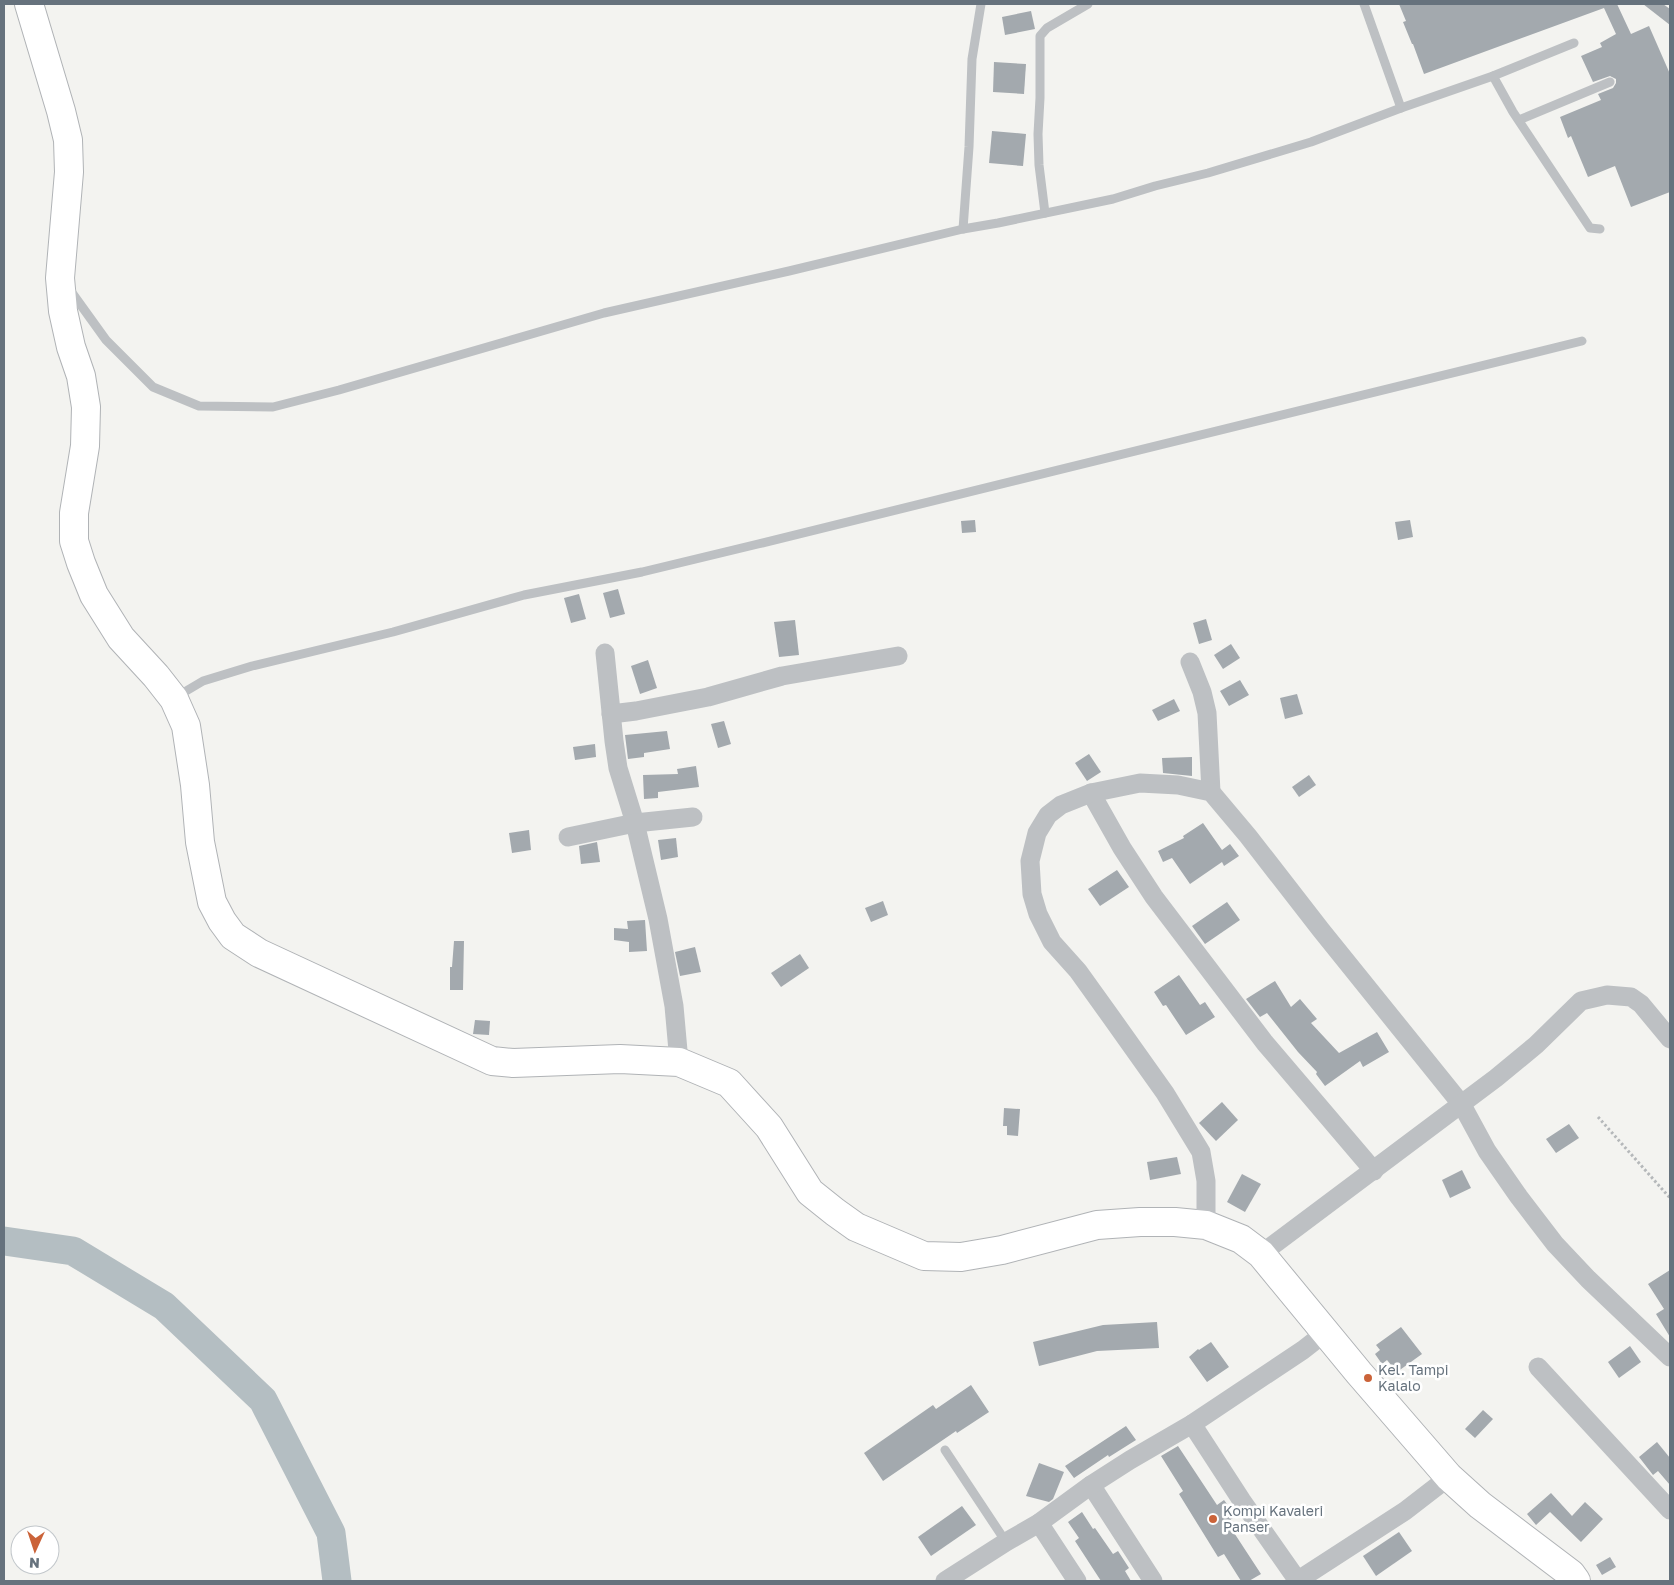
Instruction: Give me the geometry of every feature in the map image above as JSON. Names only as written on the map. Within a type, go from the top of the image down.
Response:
[{"type":"highway","points":[[29,4],[61,110],[68,140],[69,172],[60,278],[63,311],[71,346],[81,376],[86,407],[85,446],[74,513],[74,541],[94,595],[107,617],[121,638],[174,699],[186,726],[195,785],[200,842],[212,902],[222,922],[233,936],[259,953],[492,1061],[620,1059],[679,1062],[729,1083],[769,1127],[810,1192],[856,1227],[924,1256],[969,1256],[1002,1250],[1097,1226],[1140,1222],[1175,1222],[1206,1225],[1240,1239],[1261,1254],[1449,1477],[1480,1505],[1571,1574],[1576,1581]]},
{"type":"street","points":[[605,653],[618,768],[635,823],[664,951],[674,1006],[679,1062]]},
{"type":"street","points":[[611,714],[708,697],[782,676],[898,656]]},
{"type":"street","points":[[1190,662],[1202,692],[1207,713],[1211,792],[1462,1105],[1487,1151],[1554,1244],[1588,1279],[1670,1356]]},
{"type":"street","points":[[1206,1225],[1206,1181],[1201,1152],[1164,1093],[1111,1016],[1078,971],[1052,942],[1038,914],[1032,894],[1030,861],[1037,833],[1048,815],[1061,805],[1091,793],[1140,783],[1178,785],[1211,792]]},
{"type":"street","points":[[1091,793],[1122,848],[1154,897],[1265,1042],[1374,1171]]},
{"type":"street","points":[[568,838],[635,823],[693,817]]},
{"type":"street","points":[[1261,1254],[1344,1191],[1374,1171],[1393,1154],[1462,1105],[1515,1063],[1581,1001],[1607,995],[1631,997],[1641,1004],[1670,1039]]},
{"type":"street","points":[[945,1581],[1039,1523],[1091,1485],[1130,1460],[1192,1424],[1303,1350],[1326,1332]]},
{"type":"street","points":[[1538,1366],[1670,1510]]},
{"type":"street","points":[[1192,1424],[1297,1581],[1405,1511],[1449,1477]]},
{"type":"street","points":[[1091,1485],[1154,1581]]},
{"type":"street","points":[[1039,1523],[1077,1581]]},
{"type":"lane","points":[[963,229],[969,147],[972,59],[981,4]]},
{"type":"lane","points":[[1045,213],[1039,165],[1038,134],[1040,36],[1047,28],[1088,4]]},
{"type":"lane","points":[[1364,4],[1401,108]]},
{"type":"lane","points":[[60,278],[106,340],[153,387],[199,406],[273,407],[339,390],[604,313],[963,229],[1113,199],[1310,142],[1493,76],[1574,43]]},
{"type":"lane","points":[[1493,76],[1519,120],[1590,228],[1600,229]]},
{"type":"lane","points":[[1519,120],[1610,82]]},
{"type":"lane","points":[[174,699],[203,681],[252,666],[393,632],[524,595],[642,572],[748,547],[1582,341]]},
{"type":"lane","points":[[945,1450],[1006,1542]]},
{"type":"path","points":[[1598,1117],[1670,1198]]},
{"type":"building","points":[[1399,4],[1617,4],[1631,34],[1649,26],[1670,74],[1670,192],[1631,207],[1615,166],[1588,177],[1571,136],[1568,138],[1560,117],[1601,100],[1598,94],[1613,88],[1616,83],[1616,79],[1610,76],[1593,82],[1581,56],[1602,47],[1600,43],[1616,34],[1604,8],[1424,74],[1403,22],[1406,21]]},
{"type":"building","points":[[1643,4],[1663,4],[1670,9],[1670,25]]},
{"type":"building","points":[[1031,11],[1035,29],[1005,35],[1002,17]]},
{"type":"building","points":[[994,62],[1026,64],[1024,94],[993,92]]},
{"type":"building","points":[[992,131],[1026,134],[1023,166],[989,163]]},
{"type":"building","points":[[975,520],[976,532],[962,533],[961,521]]},
{"type":"building","points":[[1410,520],[1413,537],[1398,540],[1395,522]]},
{"type":"building","points":[[618,589],[625,614],[610,618],[603,593]]},
{"type":"building","points":[[579,594],[586,619],[571,623],[564,598]]},
{"type":"building","points":[[1206,619],[1212,640],[1199,644],[1193,623]]},
{"type":"building","points":[[795,620],[799,655],[779,657],[774,622]]},
{"type":"building","points":[[1231,644],[1240,658],[1223,669],[1214,655]]},
{"type":"building","points":[[648,660],[657,688],[640,694],[631,666]]},
{"type":"building","points":[[1240,680],[1249,695],[1229,706],[1220,691]]},
{"type":"building","points":[[1297,694],[1303,714],[1285,719],[1280,698]]},
{"type":"building","points":[[1174,699],[1180,711],[1158,721],[1152,710]]},
{"type":"building","points":[[724,721],[731,744],[718,748],[711,724]]},
{"type":"building","points":[[667,731],[670,749],[644,753],[644,757],[628,759],[625,735]]},
{"type":"building","points":[[595,744],[596,757],[575,760],[573,747]]},
{"type":"building","points":[[1089,754],[1101,772],[1087,781],[1075,763]]},
{"type":"building","points":[[1192,757],[1192,776],[1163,773],[1162,758]]},
{"type":"building","points":[[696,766],[699,787],[658,792],[658,798],[644,799],[643,775],[678,774],[677,769]]},
{"type":"building","points":[[1309,775],[1316,785],[1299,797],[1292,787]]},
{"type":"building","points":[[1203,823],[1222,850],[1230,844],[1239,856],[1224,866],[1222,862],[1190,884],[1172,858],[1163,862],[1158,851],[1184,838],[1183,836]]},
{"type":"building","points":[[529,830],[531,850],[512,853],[509,833]]},
{"type":"building","points":[[676,838],[678,857],[661,860],[658,840]]},
{"type":"building","points":[[597,842],[600,862],[581,864],[579,846]]},
{"type":"building","points":[[1117,870],[1129,887],[1100,906],[1088,889]]},
{"type":"building","points":[[883,901],[888,915],[871,922],[865,908]]},
{"type":"building","points":[[1227,902],[1240,920],[1205,944],[1192,926]]},
{"type":"building","points":[[645,920],[647,951],[629,952],[629,942],[614,940],[614,928],[628,929],[627,921]]},
{"type":"building","points":[[454,941],[464,941],[463,990],[450,990],[450,967],[452,967]]},
{"type":"building","points":[[695,947],[701,972],[680,976],[675,952]]},
{"type":"building","points":[[800,954],[809,968],[781,987],[771,973]]},
{"type":"building","points":[[1179,975],[1200,1005],[1205,1002],[1215,1017],[1186,1035],[1166,1005],[1163,1006],[1154,992]]},
{"type":"building","points":[[1275,981],[1291,1007],[1300,999],[1317,1019],[1311,1023],[1339,1053],[1377,1032],[1389,1052],[1363,1067],[1360,1061],[1325,1086],[1316,1074],[1317,1072],[1298,1052],[1267,1013],[1260,1017],[1246,999]]},
{"type":"building","points":[[475,1020],[490,1021],[489,1035],[473,1034]]},
{"type":"building","points":[[1222,1102],[1238,1120],[1216,1141],[1199,1123]]},
{"type":"building","points":[[1004,1108],[1020,1109],[1018,1136],[1007,1135],[1007,1126],[1003,1126]]},
{"type":"building","points":[[1569,1124],[1579,1138],[1556,1153],[1546,1139]]},
{"type":"building","points":[[1177,1157],[1181,1174],[1150,1180],[1147,1162]]},
{"type":"building","points":[[1462,1170],[1471,1188],[1450,1198],[1442,1180]]},
{"type":"building","points":[[1242,1174],[1261,1184],[1245,1212],[1227,1202]]},
{"type":"building","points":[[1670,1270],[1670,1337],[1656,1314],[1664,1309],[1648,1284]]},
{"type":"building","points":[[1157,1322],[1159,1348],[1097,1351],[1039,1366],[1033,1342],[1103,1325]]},
{"type":"building","points":[[1401,1327],[1422,1354],[1397,1372],[1387,1360],[1382,1364],[1375,1354],[1380,1350],[1376,1345]]},
{"type":"building","points":[[1211,1342],[1229,1367],[1207,1382],[1189,1357],[1198,1349]]},
{"type":"building","points":[[1630,1346],[1641,1362],[1619,1378],[1608,1362]]},
{"type":"building","points":[[971,1385],[989,1412],[957,1433],[956,1431],[883,1481],[864,1453],[933,1405],[936,1409]]},
{"type":"building","points":[[1483,1410],[1493,1419],[1475,1438],[1465,1429]]},
{"type":"building","points":[[1126,1426],[1136,1440],[1109,1457],[1108,1455],[1074,1478],[1065,1466]]},
{"type":"building","points":[[1657,1442],[1670,1458],[1670,1485],[1658,1471],[1653,1475],[1639,1457]]},
{"type":"building","points":[[1178,1446],[1217,1505],[1224,1500],[1236,1516],[1227,1522],[1261,1574],[1249,1581],[1241,1581],[1224,1554],[1218,1557],[1179,1494],[1183,1491],[1161,1456]]},
{"type":"building","points":[[1039,1463],[1064,1472],[1053,1499],[1049,1502],[1026,1496]]},
{"type":"building","points":[[1551,1493],[1572,1516],[1585,1502],[1603,1519],[1581,1542],[1550,1512],[1536,1525],[1527,1514]]},
{"type":"building","points":[[962,1506],[976,1525],[931,1556],[918,1537]]},
{"type":"building","points":[[1082,1512],[1113,1554],[1118,1551],[1129,1568],[1125,1571],[1131,1581],[1101,1581],[1075,1541],[1079,1538],[1068,1522]]},
{"type":"building","points":[[1399,1532],[1412,1551],[1376,1576],[1363,1556]]},
{"type":"building","points":[[1610,1557],[1616,1567],[1602,1575],[1596,1565]]},
{"type":"waterway","points":[[4,1241],[73,1251],[164,1306],[263,1400],[331,1533],[337,1581]]},
{"type":"place","name":"Kel. Tampi Kalalo","points":[[1368,1378]]},
{"type":"place","name":"Kompi Kavaleri Panser","points":[[1213,1519]]}]
